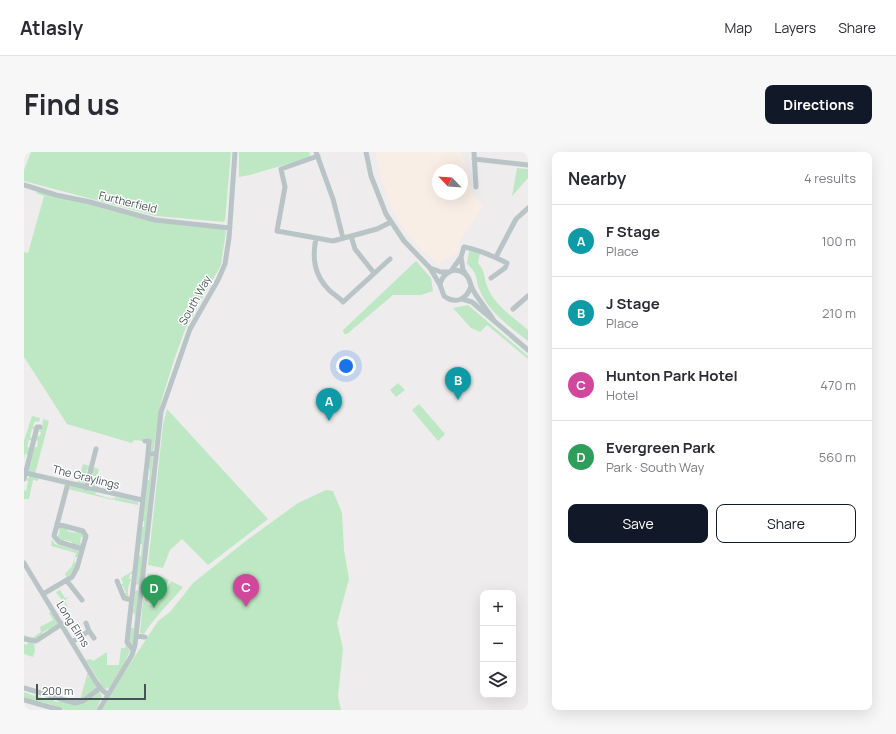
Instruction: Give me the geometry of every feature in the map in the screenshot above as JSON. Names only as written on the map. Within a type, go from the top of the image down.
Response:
[{"type":"street","name":"South Way","points":[[99,710],[132,652],[136,636],[155,454],[161,412],[177,362],[190,329],[221,273],[227,251],[230,228],[235,152]]},
{"type":"street","points":[[366,152],[371,176],[382,205],[391,222],[404,241],[430,268],[440,285],[441,291],[447,298],[455,301],[462,299],[472,302],[528,350]]},
{"type":"street","points":[[474,152],[476,187]]},
{"type":"street","points":[[343,238],[333,199],[317,154],[281,169],[285,187],[277,231],[333,241],[380,228],[391,222]]},
{"type":"street","points":[[474,159],[528,165]]},
{"type":"street","name":"Furtherfield","points":[[24,186],[155,220],[230,228]]},
{"type":"street","points":[[496,257],[516,219],[528,208]]},
{"type":"street","points":[[351,236],[355,249],[374,273]]},
{"type":"street","points":[[316,238],[313,256],[320,278],[330,291],[343,302],[390,259]]},
{"type":"street","points":[[440,285],[442,278],[461,257],[464,247],[485,252],[510,264],[491,278]]},
{"type":"street","points":[[461,257],[463,270],[471,286],[494,321]]},
{"type":"street","points":[[430,268],[441,272],[459,270],[466,274]]},
{"type":"street","points":[[462,299],[469,291],[471,286]]},
{"type":"street","points":[[513,309],[527,300]]},
{"type":"street","points":[[24,479],[37,426]]},
{"type":"street","points":[[132,652],[127,642],[148,454],[149,441],[145,440]]},
{"type":"street","points":[[86,488],[96,449]]},
{"type":"street","points":[[148,454],[155,454]]},
{"type":"street","name":"The Graylings","points":[[26,473],[142,500]]},
{"type":"street","points":[[68,483],[54,536],[56,541],[82,549]]},
{"type":"street","points":[[43,594],[67,581],[75,573],[86,536],[84,532],[57,524]]},
{"type":"street","name":"Long Elms","points":[[24,563],[100,688],[107,694]]},
{"type":"street","points":[[67,581],[80,598]]},
{"type":"street","points":[[117,581],[124,598],[132,600]]},
{"type":"street","points":[[133,587],[141,588]]},
{"type":"street","points":[[24,640],[36,641],[62,624]]},
{"type":"street","points":[[86,624],[94,638]]},
{"type":"street","points":[[72,642],[89,631]]},
{"type":"street","points":[[136,636],[145,637]]},
{"type":"street","points":[[24,688],[75,703],[83,701],[100,688]]},
{"type":"street","points":[[24,700],[60,710]]},
{"type":"shaded area","points":[[375,152],[461,152],[466,164],[432,164],[432,200],[468,200],[468,170],[470,189],[483,207],[461,240],[457,253],[438,264],[417,245],[403,229],[391,207],[380,174]]},
{"type":"green space","points":[[31,152],[231,152],[225,220],[224,222],[156,216],[24,181],[24,170]]},
{"type":"green space","points":[[239,152],[309,152],[311,157],[239,177]]},
{"type":"green space","points":[[517,168],[528,169],[528,178],[512,196]]},
{"type":"green space","points":[[38,191],[155,221],[223,229],[226,231],[221,265],[186,327],[174,360],[161,402],[153,452],[150,451],[151,439],[144,438],[143,441],[134,440],[132,443],[67,424],[24,357],[24,252],[28,253],[44,196],[36,193]]},
{"type":"green space","points":[[469,251],[480,253],[478,263],[483,271],[490,293],[505,311],[528,330],[528,341],[501,319],[484,299],[478,287],[475,274],[467,264]]},
{"type":"green space","points":[[416,261],[431,278],[433,291],[421,295],[393,295],[347,334],[344,334],[343,330]]},
{"type":"green space","points":[[468,305],[528,356],[528,359],[487,325],[480,332],[471,328],[453,308]]},
{"type":"green space","points":[[398,383],[405,390],[396,397],[390,390]]},
{"type":"green space","points":[[419,404],[445,434],[438,441],[412,410]]},
{"type":"green space","points":[[167,409],[268,519],[208,565],[182,539],[170,550],[163,568],[148,565],[163,425]]},
{"type":"green space","points":[[32,416],[40,418],[39,422],[35,421],[33,426],[36,430],[32,429],[30,437],[33,440],[29,440],[27,447],[31,448],[29,455],[25,454],[24,459],[24,441]]},
{"type":"green space","points":[[43,419],[49,421],[35,474],[28,471],[34,447],[37,447],[38,441],[35,440],[37,435],[40,436],[41,432],[38,431],[42,429]]},
{"type":"green space","points":[[150,456],[153,458],[140,582],[138,585],[136,584],[138,556],[141,556],[142,544],[139,544],[141,527],[144,527],[144,521],[142,521],[146,480],[149,480],[150,470],[147,469],[148,458]]},
{"type":"green space","points":[[83,464],[90,466],[89,470],[87,469],[85,477],[87,478],[84,484],[77,483]]},
{"type":"green space","points":[[93,467],[99,469],[95,486],[98,486],[98,488],[89,485]]},
{"type":"green space","points":[[30,476],[39,477],[38,481],[33,480],[29,499],[24,499],[24,490],[26,491],[28,481],[26,480]]},
{"type":"green space","points":[[71,485],[96,492],[95,494],[112,499],[114,496],[113,500],[68,489]]},
{"type":"green space","points":[[326,490],[333,491],[342,513],[344,550],[349,579],[337,623],[343,648],[338,697],[341,710],[102,710],[158,621],[170,612],[193,583],[247,540],[298,503]]},
{"type":"green space","points":[[115,497],[138,502],[138,505],[114,500]]},
{"type":"green space","points":[[60,527],[68,528],[67,531],[76,533],[77,531],[82,532],[84,538],[81,537],[80,543],[83,543],[81,546],[71,545],[72,542],[64,540],[63,543],[55,536],[58,536],[60,530],[57,529]]},
{"type":"green space","points":[[52,539],[55,544],[79,551],[78,557],[75,557],[75,568],[67,578],[65,574],[72,566],[76,553],[51,546]]},
{"type":"green space","points":[[133,571],[132,574],[130,574],[129,579],[131,579],[128,588],[128,599],[123,594],[126,593],[123,586],[120,586],[123,583],[121,578]]},
{"type":"green space","points":[[148,574],[158,575],[169,580],[156,605],[145,601]]},
{"type":"green space","points":[[171,581],[183,587],[148,627],[144,634],[140,633],[143,600],[149,605],[156,607]]},
{"type":"green space","points":[[60,590],[65,598],[69,597],[65,600],[68,608],[56,592]]},
{"type":"green space","points":[[137,590],[139,592],[133,643],[131,644],[129,642],[131,628],[134,628],[135,614],[133,613],[135,591]]},
{"type":"green space","points":[[51,612],[58,624],[50,631],[48,629],[42,633],[43,635],[38,639],[24,638],[24,635],[32,638],[41,632],[40,627],[53,620],[49,613]]},
{"type":"green space","points":[[28,642],[34,643],[35,651],[33,657],[24,654],[24,644],[27,645]]},
{"type":"green space","points":[[126,644],[130,651],[121,670],[109,688],[104,689],[86,660],[91,659],[93,661],[107,652],[107,665],[119,665],[121,648],[125,648]]},
{"type":"green space","points":[[88,671],[97,688],[80,700]]},
{"type":"green space","points":[[99,691],[102,696],[96,710],[65,710],[50,704],[24,698],[24,692],[35,696],[36,693],[37,696],[48,700],[49,697],[54,698],[54,701],[58,702],[59,700],[71,704]]},
{"type":"place","name":"J Stage","points":[[458,400]]},
{"type":"place","name":"F Stage","points":[[329,421]]},
{"type":"place","name":"Hunton Park Hotel","points":[[246,607]]},
{"type":"place","name":"Evergreen Park","points":[[154,608]]}]
